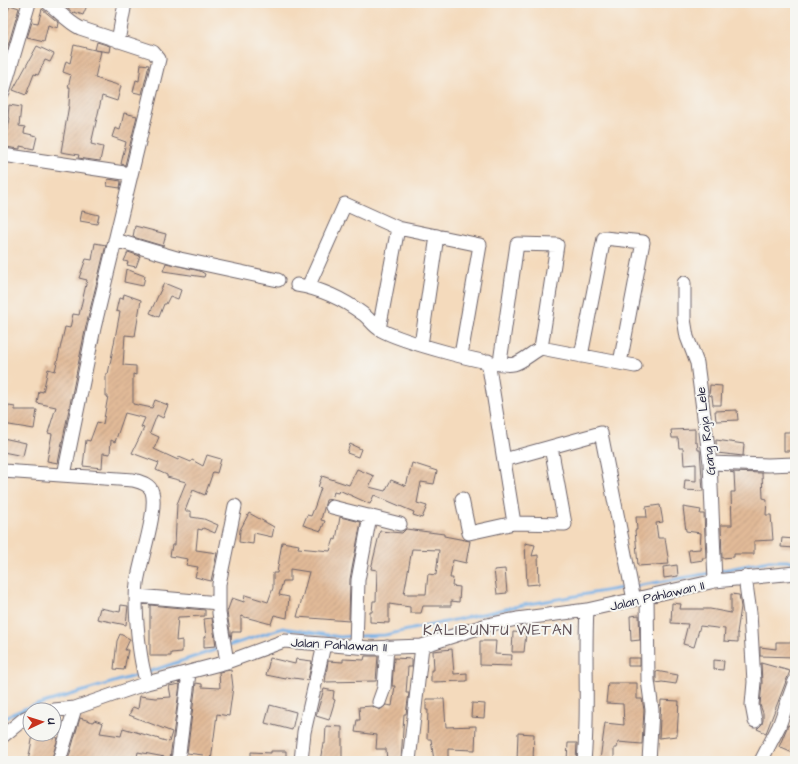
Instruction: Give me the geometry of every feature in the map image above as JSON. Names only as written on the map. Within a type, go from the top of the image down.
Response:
[{"type":"street","points":[[3,92],[29,3]]},
{"type":"street","points":[[48,3],[73,24],[153,52],[159,59],[94,328],[64,475]]},
{"type":"street","points":[[118,41],[125,3]]},
{"type":"street","points":[[3,155],[130,174]]},
{"type":"street","points":[[461,355],[480,245],[398,228],[345,204],[303,286],[346,300],[366,316],[379,330],[402,340],[461,355],[494,362],[515,364],[540,348],[635,366]]},
{"type":"street","points":[[379,330],[398,228]]},
{"type":"street","points":[[421,345],[437,236]]},
{"type":"street","points":[[581,356],[604,238],[643,242],[620,363]]},
{"type":"street","points":[[115,240],[180,260],[278,280]]},
{"type":"street","points":[[514,523],[504,460],[494,362],[517,244],[557,245],[540,348]]},
{"type":"street","name":"Gang Raja Lele","points":[[684,283],[684,318],[687,337],[697,363],[710,463],[715,581]]},
{"type":"street","points":[[504,460],[601,433],[634,600]]},
{"type":"street","points":[[462,499],[469,533],[514,523],[564,524],[551,447]]},
{"type":"street","points":[[710,463],[768,465],[795,464]]},
{"type":"street","points":[[3,471],[133,480],[145,483],[152,490],[154,505],[137,584],[138,628],[146,677]]},
{"type":"street","points":[[226,658],[219,603],[219,584],[235,506]]},
{"type":"street","points":[[332,506],[400,524]]},
{"type":"street","points":[[356,644],[358,580],[370,516]]},
{"type":"street","name":"Jalan Pahlawan II","points":[[62,709],[75,708],[146,677],[188,673],[226,658],[284,641],[324,645],[356,644],[387,647],[422,646],[487,625],[517,619],[587,610],[715,581],[795,573]]},
{"type":"street","points":[[745,578],[750,613],[754,682],[752,705],[755,721]]},
{"type":"street","points":[[137,596],[219,603]]},
{"type":"street","points":[[647,597],[648,680],[652,710],[649,761]]},
{"type":"street","points":[[584,761],[587,733],[585,647],[587,610]]},
{"type":"street","points":[[301,761],[304,732],[324,645]]},
{"type":"street","points":[[409,761],[422,646]]},
{"type":"street","points":[[379,702],[384,688],[387,647]]},
{"type":"street","points":[[178,761],[188,673]]},
{"type":"street","points":[[761,761],[779,726],[794,684]]},
{"type":"street","points":[[59,761],[75,708]]},
{"type":"street","points":[[3,736],[22,720]]},
{"type":"building","points":[[61,3],[88,3],[83,15],[73,13]]},
{"type":"building","points":[[10,5],[19,8],[3,63],[3,24]]},
{"type":"building","points":[[42,9],[59,23],[58,28],[48,25],[44,42],[27,38],[32,22],[38,23]]},
{"type":"building","points":[[97,42],[110,46],[109,52],[95,50]]},
{"type":"building","points":[[74,45],[101,51],[95,78],[121,86],[117,101],[102,96],[91,144],[103,147],[100,161],[78,158],[79,155],[61,152],[69,105],[70,87],[68,87],[71,75],[63,72],[66,61],[70,63]]},
{"type":"building","points":[[37,46],[54,54],[50,62],[45,60],[38,75],[34,74],[26,95],[13,90]]},
{"type":"building","points":[[141,64],[149,65],[142,94],[133,92],[136,80],[139,81]]},
{"type":"building","points":[[9,105],[21,107],[19,126],[25,127],[24,133],[37,136],[34,149],[20,146],[20,149],[5,147],[10,118],[8,117]]},
{"type":"building","points":[[124,113],[137,116],[125,165],[121,164],[126,142],[112,137],[115,128],[120,130]]},
{"type":"building","points":[[108,179],[121,181],[120,188],[107,186]]},
{"type":"building","points":[[82,211],[99,215],[97,224],[80,221]]},
{"type":"building","points":[[135,226],[166,234],[163,246],[133,237]]},
{"type":"building","points":[[95,243],[106,245],[86,326],[58,463],[47,461],[52,434],[48,433],[56,407],[37,403],[39,391],[43,392],[48,369],[55,371],[65,327],[70,328],[73,314],[79,315],[87,280],[79,278],[86,259],[92,260]]},
{"type":"building","points":[[128,252],[140,256],[136,267],[127,265],[128,262],[124,261]]},
{"type":"building","points":[[166,263],[200,271],[205,274],[204,277],[163,271]]},
{"type":"building","points":[[126,269],[145,276],[143,286],[124,282]]},
{"type":"building","points":[[164,283],[181,290],[178,299],[170,296],[166,304],[164,304],[159,317],[150,313]]},
{"type":"building","points":[[124,294],[141,300],[135,336],[125,335],[123,365],[136,366],[136,375],[133,374],[133,404],[152,408],[155,400],[168,405],[163,418],[157,415],[150,433],[159,437],[154,449],[178,460],[179,457],[191,462],[192,460],[203,466],[207,455],[221,459],[217,473],[213,472],[205,495],[193,490],[185,511],[191,511],[191,517],[204,519],[218,525],[215,533],[203,528],[202,530],[198,529],[196,550],[217,553],[211,581],[195,577],[198,567],[186,565],[188,559],[170,556],[172,545],[175,545],[177,504],[186,482],[167,477],[167,475],[156,470],[159,463],[132,453],[144,428],[141,427],[145,418],[125,413],[115,442],[111,440],[110,454],[103,453],[102,468],[83,466],[86,440],[90,441],[97,422],[103,424],[108,396],[106,396],[106,374],[108,374],[120,312],[116,311],[119,298],[123,299]]},
{"type":"building","points":[[710,385],[722,386],[721,405],[713,405],[712,396],[709,395]]},
{"type":"building","points":[[3,405],[15,407],[15,410],[37,410],[34,429],[3,424]]},
{"type":"building","points":[[737,410],[738,420],[716,421],[715,411]]},
{"type":"building","points":[[695,429],[695,442],[697,442],[698,450],[700,450],[703,491],[684,490],[685,480],[696,481],[696,464],[684,465],[683,448],[679,448],[678,438],[672,438],[671,430]]},
{"type":"building","points":[[784,432],[795,432],[795,451],[784,451]]},
{"type":"building","points":[[3,438],[26,443],[23,456],[3,452]]},
{"type":"building","points":[[716,440],[744,444],[743,456],[717,453]]},
{"type":"building","points":[[350,444],[361,449],[358,457],[347,453]]},
{"type":"building","points":[[412,463],[437,471],[434,484],[421,482],[417,503],[427,506],[422,518],[413,515],[414,512],[374,495],[370,504],[339,490],[338,493],[334,492],[332,499],[326,500],[321,520],[325,521],[321,531],[303,525],[307,515],[311,516],[315,506],[321,488],[318,487],[322,476],[349,485],[357,469],[374,476],[369,487],[385,491],[391,480],[406,486]]},
{"type":"building","points":[[730,472],[762,473],[763,498],[767,499],[766,515],[771,515],[773,540],[754,541],[754,554],[734,554],[734,557],[722,558],[721,525],[732,525],[731,492],[735,492],[734,473]]},
{"type":"building","points":[[660,505],[663,522],[656,523],[658,538],[665,538],[669,564],[638,566],[635,530],[637,530],[636,517],[647,517],[646,507]]},
{"type":"building","points":[[683,507],[701,510],[700,514],[704,514],[706,558],[702,558],[703,560],[690,562],[688,550],[700,549],[701,533],[686,531]]},
{"type":"building","points":[[249,513],[274,527],[272,537],[254,533],[253,544],[239,542],[240,530]]},
{"type":"building","points":[[340,517],[361,522],[350,579],[349,621],[297,617],[309,572],[290,569],[290,581],[283,581],[279,595],[289,597],[287,618],[274,615],[271,624],[241,616],[241,632],[232,632],[231,639],[227,612],[232,598],[244,602],[245,595],[268,602],[273,588],[273,573],[277,573],[282,542],[299,545],[298,548],[330,551],[334,539],[336,540]]},
{"type":"building","points":[[406,529],[444,534],[444,536],[470,541],[466,563],[453,560],[450,578],[453,578],[452,586],[460,587],[459,602],[451,601],[451,606],[423,606],[421,613],[410,613],[410,607],[389,604],[389,623],[370,622],[370,612],[372,612],[373,601],[376,601],[377,570],[371,569],[380,531],[402,533]],"holes":[[[412,549],[439,550],[436,575],[428,574],[426,594],[404,594]]]},
{"type":"building","points":[[782,538],[795,539],[795,548],[781,547]]},
{"type":"building","points":[[525,543],[535,545],[532,556],[538,555],[539,584],[527,585]]},
{"type":"building","points":[[677,565],[678,576],[664,578],[663,567]]},
{"type":"building","points":[[505,569],[507,593],[497,594],[494,570]]},
{"type":"building","points":[[731,594],[739,595],[741,607],[737,633],[738,642],[724,641],[725,629],[700,626],[694,647],[683,644],[688,624],[671,623],[672,603],[681,604],[680,609],[710,609],[731,613]]},
{"type":"building","points":[[121,605],[128,606],[126,625],[97,619],[100,608],[120,612]]},
{"type":"building","points":[[150,605],[205,610],[205,616],[178,617],[176,641],[182,640],[182,652],[171,653],[171,656],[150,656]]},
{"type":"building","points":[[639,615],[640,640],[631,641],[630,616]]},
{"type":"building","points":[[212,618],[216,646],[204,647],[204,637],[206,637],[204,619]]},
{"type":"building","points":[[513,632],[526,633],[524,652],[512,652]]},
{"type":"building","points":[[120,634],[130,639],[125,650],[128,650],[124,670],[114,669],[117,641]]},
{"type":"building","points":[[480,641],[496,641],[495,654],[512,655],[511,666],[480,665]]},
{"type":"building","points":[[776,642],[795,642],[795,657],[760,656],[760,647],[776,649]]},
{"type":"building","points":[[452,649],[454,674],[467,673],[467,681],[431,682],[431,670],[434,670],[433,651]]},
{"type":"building","points":[[365,656],[378,656],[376,681],[325,682],[328,661],[343,662],[343,659],[364,660]]},
{"type":"building","points":[[270,658],[295,664],[296,659],[312,661],[308,680],[286,677],[286,679],[266,675]]},
{"type":"building","points":[[394,658],[412,659],[412,667],[408,667],[406,693],[409,693],[406,714],[404,714],[401,761],[387,761],[386,749],[376,749],[377,735],[355,732],[357,720],[360,720],[359,707],[372,706],[380,710],[386,705],[392,706],[395,686],[392,686]]},
{"type":"building","points":[[628,658],[640,658],[640,666],[628,666]]},
{"type":"building","points":[[714,660],[724,661],[723,670],[714,669]]},
{"type":"building","points":[[761,663],[790,671],[766,733],[757,729],[762,724],[763,720],[763,713],[760,705],[762,683]]},
{"type":"building","points":[[231,670],[233,687],[229,716],[217,714],[211,761],[202,761],[203,755],[187,753],[196,683],[202,684],[202,687],[220,688],[219,672]]},
{"type":"building","points":[[656,671],[678,675],[676,684],[662,682],[656,683]]},
{"type":"building","points":[[608,683],[637,683],[637,699],[642,699],[644,710],[642,744],[618,742],[617,748],[614,748],[614,760],[600,760],[605,723],[624,725],[623,704],[606,703]]},
{"type":"building","points":[[180,684],[170,758],[138,752],[136,761],[107,761],[91,757],[90,761],[73,758],[72,761],[68,760],[80,718],[103,723],[100,733],[121,736],[123,728],[169,742],[172,732],[129,715],[133,707],[138,709],[140,696],[155,698],[171,697],[169,686]]},
{"type":"building","points":[[324,689],[334,691],[333,699],[335,700],[329,720],[316,716]]},
{"type":"building","points":[[426,699],[444,699],[446,727],[476,726],[475,750],[448,749],[448,761],[434,761],[431,739],[427,739],[428,710],[426,710]]},
{"type":"building","points":[[661,700],[679,701],[677,736],[659,738]]},
{"type":"building","points":[[472,703],[485,704],[484,718],[471,717]]},
{"type":"building","points":[[270,705],[296,712],[292,730],[265,723]]},
{"type":"building","points":[[788,725],[795,728],[795,754],[779,747]]},
{"type":"building","points":[[326,726],[342,727],[342,761],[320,761],[323,744],[325,744]]},
{"type":"building","points":[[518,733],[534,734],[533,761],[517,761]]},
{"type":"building","points":[[32,742],[57,742],[51,761],[28,761]]},
{"type":"building","points":[[568,743],[577,743],[576,761],[567,760]]},
{"type":"building","points":[[271,751],[286,751],[286,761],[251,761],[251,752],[271,753]]},
{"type":"waterway","points":[[718,571],[769,561],[795,561]]},
{"type":"waterway","points":[[636,586],[711,573]]},
{"type":"waterway","points":[[360,636],[385,635],[523,605],[628,587]]},
{"type":"waterway","points":[[228,646],[283,628],[340,637],[353,636]]},
{"type":"waterway","points":[[148,672],[221,648]]},
{"type":"waterway","points":[[3,721],[10,715],[29,707],[141,674]]},
{"type":"district","name":"KALIBUNTU WETAN","points":[[498,630]]}]
